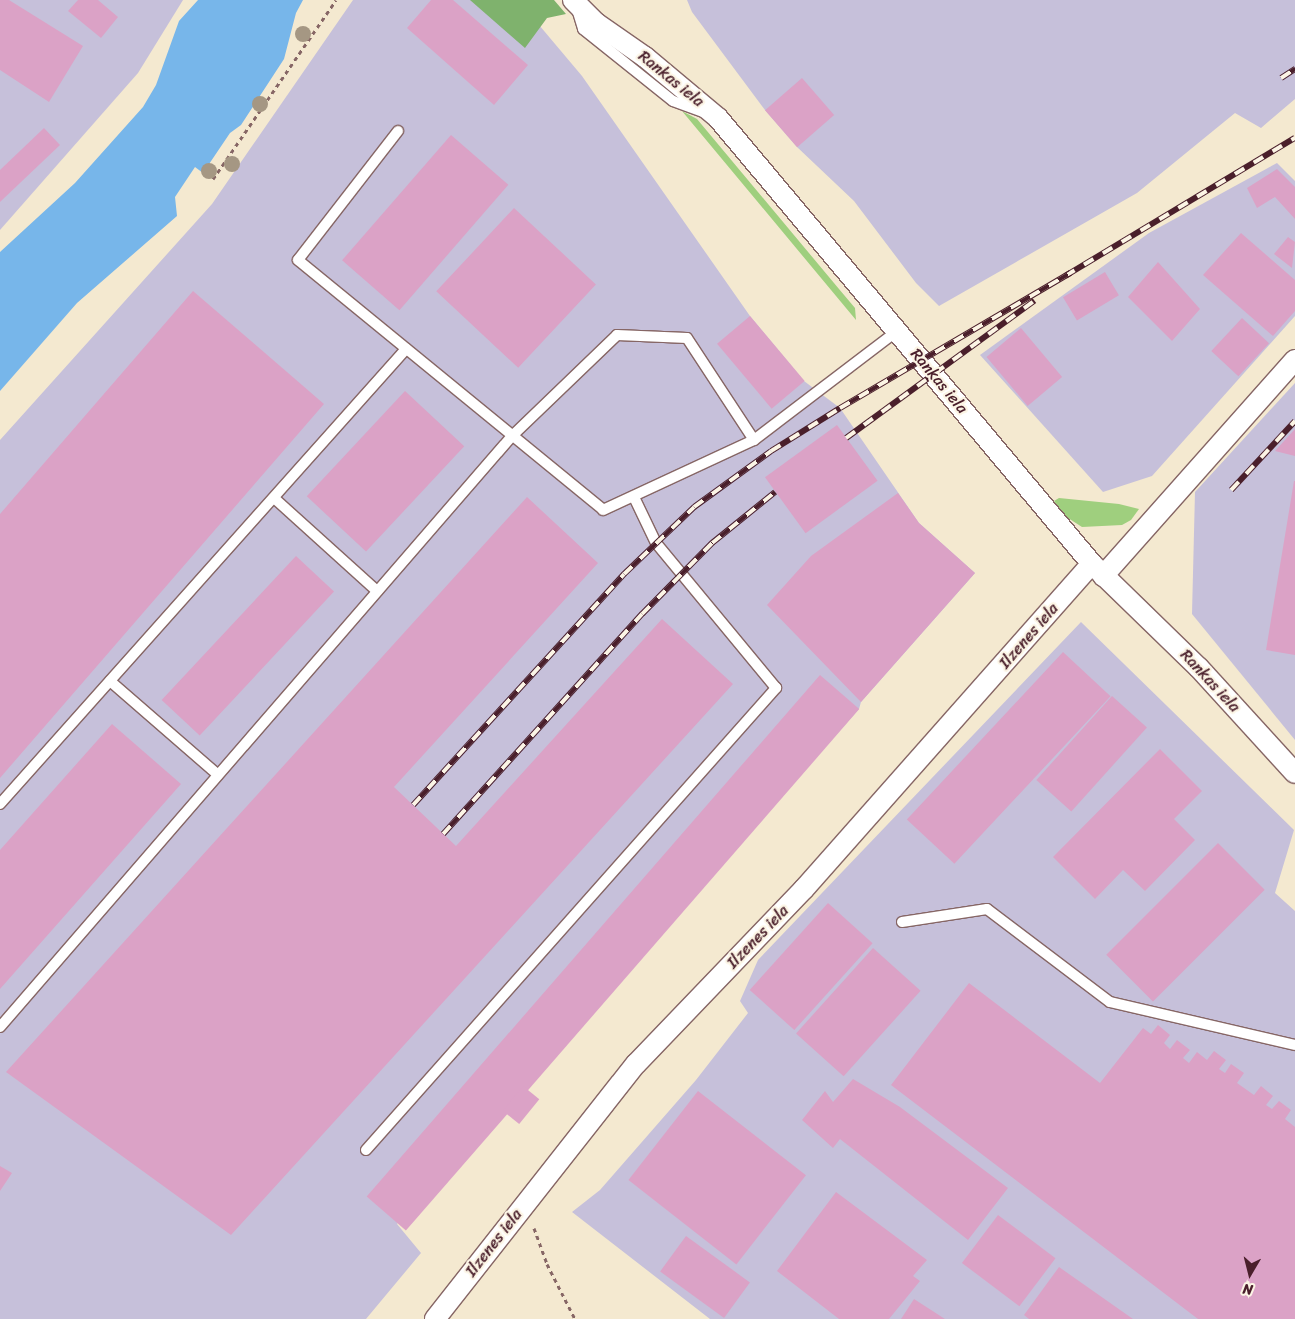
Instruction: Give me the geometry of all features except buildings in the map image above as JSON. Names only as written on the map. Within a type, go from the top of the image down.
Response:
[{"type":"street","name":"Rankas iela","points":[[574,0],[596,23],[645,57],[718,118],[1098,570],[1199,668],[1295,774]]},
{"type":"street","name":"Ilzenes iela","points":[[435,1319],[636,1064],[804,889],[1098,570],[1295,360]]},
{"type":"lane","points":[[398,131],[298,260],[603,510],[754,440],[898,331]]},
{"type":"lane","points":[[0,1027],[512,437],[617,334],[687,338],[754,440]]},
{"type":"lane","points":[[0,804],[406,349]]},
{"type":"lane","points":[[366,1150],[776,688],[656,543],[634,497]]},
{"type":"lane","points":[[274,498],[377,591]]},
{"type":"lane","points":[[110,682],[218,775]]},
{"type":"lane","points":[[902,922],[987,909],[1110,1002],[1295,1044]]},
{"type":"path","points":[[214,179],[336,0]]},
{"type":"path","points":[[525,1203],[547,1264],[575,1319]]},
{"type":"shaded area","points":[[0,0],[183,0],[138,73],[0,230]]},
{"type":"shaded area","points":[[353,0],[518,0],[582,76],[750,316],[804,381],[840,408],[919,523],[975,573],[861,702],[859,709],[397,1224],[421,1253],[366,1319],[0,1319],[0,440],[212,204]]},
{"type":"shaded area","points":[[687,0],[1295,0],[1295,99],[1261,128],[1235,113],[1137,193],[939,306],[916,283],[854,201],[797,147],[765,110],[692,12]]},
{"type":"shaded area","points":[[1277,163],[1295,181],[1295,316],[1152,476],[1103,492],[980,355],[1149,233]]},
{"type":"shaded area","points":[[1295,383],[1295,740],[1192,614],[1195,492]]},
{"type":"shaded area","points":[[1081,622],[1294,830],[1275,893],[1295,911],[1295,1319],[710,1319],[572,1212],[600,1190],[696,1080],[748,1013],[740,1001],[758,960]]},
{"type":"green space","points":[[470,0],[554,0],[566,14],[547,18],[525,48]]},
{"type":"green space","points":[[682,111],[697,119],[855,308],[856,320]]},
{"type":"green space","points":[[1059,498],[1119,504],[1139,509],[1131,520],[1122,525],[1082,527],[1065,516],[1054,501]]},
{"type":"water","points":[[198,0],[303,0],[296,13],[284,59],[241,125],[230,133],[203,173],[195,167],[175,197],[177,216],[77,303],[0,391],[0,252],[75,183],[143,107],[156,85],[179,21]]},
{"type":"railway","points":[[1281,78],[1295,69]]},
{"type":"railway","points":[[1065,276],[1295,138]]},
{"type":"railway","points":[[413,805],[624,574],[694,507],[771,451],[840,408],[1070,273]]},
{"type":"railway","points":[[846,438],[1034,301]]},
{"type":"railway","points":[[1231,490],[1295,421]]},
{"type":"railway","points":[[443,834],[642,614],[712,543],[775,492]]}]
